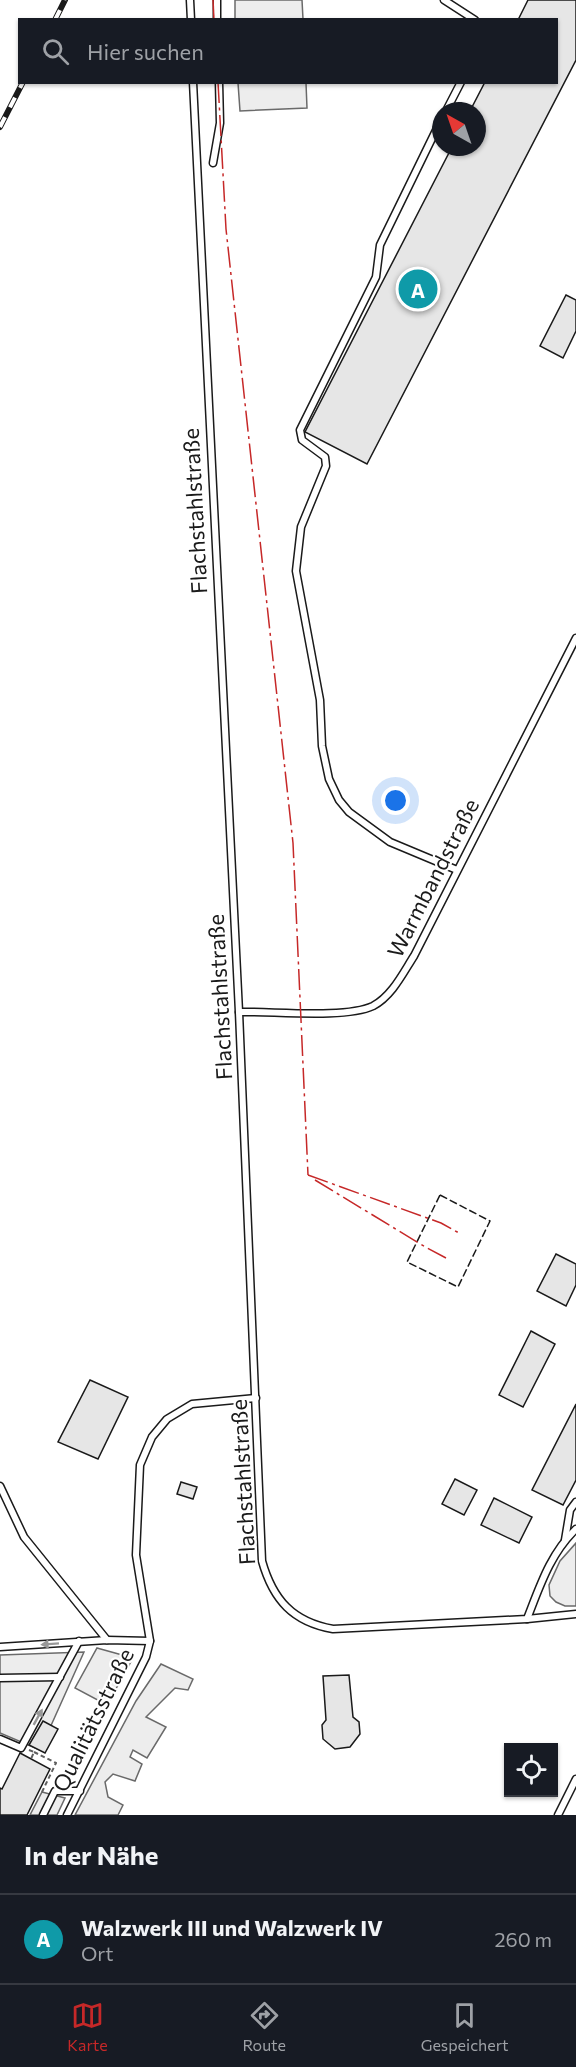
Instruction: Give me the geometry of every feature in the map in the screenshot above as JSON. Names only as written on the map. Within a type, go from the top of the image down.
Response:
[{"type":"lane","points":[[190,0],[191,18]]},
{"type":"lane","points":[[217,0],[217,18]]},
{"type":"lane","points":[[444,0],[472,18]]},
{"type":"lane","name":"Flachstahlstraße","points":[[193,84],[262,1561],[268,1581],[278,1598],[290,1610],[307,1621],[333,1629],[527,1619],[576,1614]]},
{"type":"lane","points":[[213,163],[220,123],[219,84]]},
{"type":"lane","points":[[450,102],[459,84]]},
{"type":"lane","points":[[432,138],[380,245],[376,277],[300,429],[302,440],[325,458],[326,466],[301,527],[296,571],[320,700],[322,746],[329,779],[339,800],[349,812],[390,842],[457,870]]},
{"type":"lane","name":"Warmbandstraße","points":[[238,1012],[356,1011],[373,1006],[387,995],[400,980],[576,638]]},
{"type":"lane","name":"Qualitätsstraße","points":[[67,1815],[146,1657],[150,1641],[136,1555],[140,1464],[152,1437],[167,1419],[192,1404],[256,1398]]},
{"type":"lane","points":[[0,1486],[24,1537],[107,1640]]},
{"type":"lane","points":[[565,1540],[570,1510],[576,1502]]},
{"type":"lane","points":[[527,1619],[550,1562],[565,1540],[576,1529]]},
{"type":"lane","points":[[0,1647],[79,1641],[150,1641]]},
{"type":"lane","points":[[0,1738],[21,1748],[79,1641]]},
{"type":"lane","points":[[0,1678],[60,1677]]},
{"type":"lane","points":[[558,1815],[576,1779]]},
{"type":"lane","points":[[43,1815],[55,1791],[80,1791]]},
{"type":"path","points":[[34,1752],[56,1763],[42,1792]]},
{"type":"shaded area","points":[[235,0],[302,0],[303,18],[235,18]]},
{"type":"shaded area","points":[[238,84],[306,84],[307,108],[240,111]]},
{"type":"shaded area","points":[[576,1543],[576,1606],[565,1606],[550,1596],[549,1585],[560,1561]]},
{"type":"shaded area","points":[[97,1648],[133,1658],[107,1705],[75,1688]]},
{"type":"shaded area","points":[[84,1652],[40,1750],[0,1733],[0,1655]]},
{"type":"shaded area","points":[[161,1664],[193,1679],[188,1690],[175,1688],[146,1717],[166,1727],[147,1758],[133,1750],[130,1757],[142,1764],[135,1781],[113,1774],[105,1782],[108,1797],[123,1805],[118,1815],[75,1815],[136,1701]]},
{"type":"shaded area","points":[[42,1792],[65,1798],[57,1815],[30,1815]]},
{"type":"building","points":[[528,0],[576,0],[576,60],[367,464],[305,432],[447,156],[486,156],[486,102],[475,102],[484,84],[558,84],[558,18],[519,18]]},
{"type":"building","points":[[566,295],[576,300],[576,331],[563,358],[540,346]]},
{"type":"building","points":[[556,1254],[576,1264],[576,1285],[566,1306],[537,1291]]},
{"type":"building","points":[[531,1331],[555,1344],[523,1407],[499,1395]]},
{"type":"building","points":[[90,1380],[128,1397],[98,1459],[58,1442]]},
{"type":"building","points":[[576,1404],[576,1480],[563,1505],[532,1490]]},
{"type":"building","points":[[455,1479],[477,1490],[464,1515],[442,1504]]},
{"type":"building","points":[[181,1482],[197,1487],[193,1499],[177,1494]]},
{"type":"building","points":[[494,1498],[532,1517],[519,1543],[481,1525]]},
{"type":"building","points":[[349,1675],[353,1717],[359,1722],[360,1734],[350,1747],[335,1749],[323,1739],[322,1725],[326,1720],[323,1676]]},
{"type":"building","points":[[43,1721],[58,1729],[45,1753],[29,1745]]},
{"type":"building","points":[[20,1753],[50,1769],[27,1815],[0,1815],[0,1788],[2,1789]]},
{"type":"railway","points":[[56,18],[65,0]]},
{"type":"railway","points":[[0,127],[22,84]]},
{"type":"fence","points":[[440,1195],[490,1221],[458,1287],[407,1262],[440,1195]]},
{"type":"power","points":[[213,0],[214,18]]},
{"type":"power","points":[[218,84],[226,229],[293,843],[308,1175]]},
{"type":"power","points":[[308,1175],[441,1223],[459,1233]]},
{"type":"power","points":[[315,1180],[446,1258]]},
{"type":"place","name":"Walzwerk III und Walzwerk IV","points":[[418,289]]}]
